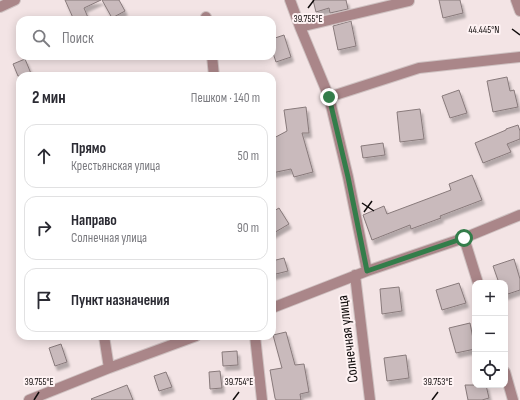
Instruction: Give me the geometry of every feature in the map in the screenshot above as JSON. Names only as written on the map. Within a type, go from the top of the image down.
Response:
[{"type":"street","points":[[0,7],[15,0]]},
{"type":"street","points":[[290,0],[329,97],[348,177],[367,271]]},
{"type":"street","points":[[516,0],[520,11]]},
{"type":"street","points":[[300,28],[409,1]]},
{"type":"street","points":[[329,97],[419,68],[520,57]]},
{"type":"street","points":[[212,60],[214,72]]},
{"type":"street","points":[[276,306],[355,275],[464,238],[520,215]]},
{"type":"street","points":[[464,238],[477,280]]},
{"type":"street","name":"Солнечная улица","points":[[355,275],[370,400]]},
{"type":"street","points":[[105,340],[109,368]]},
{"type":"street","points":[[29,400],[185,340]]},
{"type":"street","points":[[255,340],[262,400]]},
{"type":"street","points":[[508,381],[514,400]]},
{"type":"building","points":[[65,0],[101,0],[84,8],[87,16],[72,16]]},
{"type":"building","points":[[102,0],[119,0],[125,11],[116,16],[111,16]]},
{"type":"building","points":[[313,0],[346,0],[348,9],[330,13],[329,8],[316,12]]},
{"type":"building","points":[[439,0],[460,0],[463,13],[443,18]]},
{"type":"building","points":[[351,21],[356,46],[338,50],[333,26]]},
{"type":"building","points":[[284,35],[291,57],[276,62],[276,38]]},
{"type":"building","points":[[25,60],[30,72],[16,72],[13,64]]},
{"type":"building","points":[[507,77],[510,91],[514,90],[518,107],[493,112],[487,81]]},
{"type":"building","points":[[459,90],[467,113],[450,118],[442,96]]},
{"type":"building","points":[[306,107],[309,133],[302,133],[313,172],[294,177],[291,169],[276,172],[276,137],[287,131],[284,110]]},
{"type":"building","points":[[420,109],[424,139],[400,142],[397,112]]},
{"type":"building","points":[[518,125],[520,139],[507,144],[511,152],[483,163],[475,143]]},
{"type":"building","points":[[383,143],[385,155],[363,158],[361,146]]},
{"type":"building","points":[[472,175],[482,200],[411,229],[410,225],[372,240],[363,215],[384,206],[387,214],[451,190],[449,184]]},
{"type":"building","points":[[279,208],[289,224],[276,232],[276,210]]},
{"type":"building","points":[[284,258],[288,271],[276,274],[276,260]]},
{"type":"building","points":[[514,259],[520,279],[520,290],[508,294],[508,280],[498,280],[493,266]]},
{"type":"building","points":[[459,283],[466,303],[442,310],[436,290]]},
{"type":"building","points":[[399,287],[402,311],[382,314],[380,289]]},
{"type":"building","points":[[470,323],[472,333],[472,350],[456,353],[449,328]]},
{"type":"building","points":[[286,332],[295,365],[304,364],[309,392],[300,394],[301,400],[276,400],[275,398],[270,370],[282,368],[274,340],[276,340],[276,334]]},
{"type":"building","points":[[61,344],[67,362],[55,366],[49,348]]},
{"type":"building","points":[[237,351],[238,365],[223,366],[222,352]]},
{"type":"building","points":[[406,355],[409,378],[387,381],[384,358]]},
{"type":"building","points":[[220,371],[222,388],[210,389],[209,372]]},
{"type":"building","points":[[166,372],[172,387],[159,391],[154,376]]},
{"type":"building","points":[[127,385],[133,400],[91,399]]},
{"type":"building","points":[[465,385],[472,385],[472,388],[487,388],[489,398],[482,400],[468,400]]},
{"type":"route","points":[[329,97],[348,177],[367,271],[464,238]]}]
